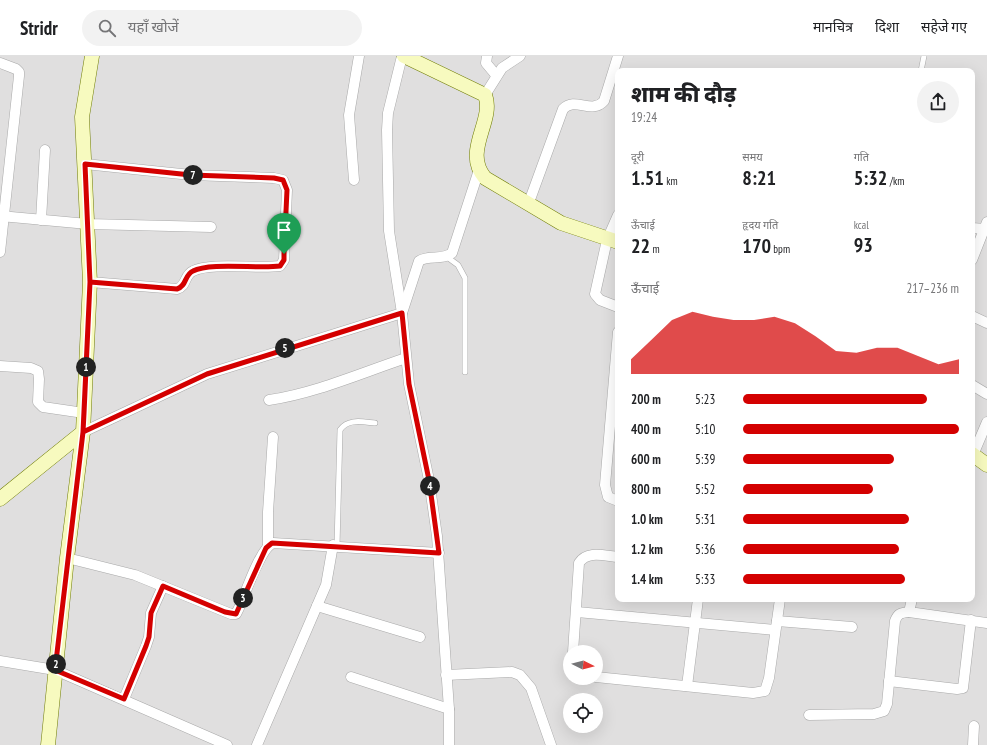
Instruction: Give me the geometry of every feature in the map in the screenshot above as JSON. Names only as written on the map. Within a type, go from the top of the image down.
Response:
[{"type":"street","points":[[48,745],[67,558],[83,432],[90,282],[82,117],[92,56]]},
{"type":"street","points":[[354,180],[349,115],[359,56]]},
{"type":"street","points":[[449,745],[449,709],[439,553],[429,480],[409,384],[402,313],[389,230],[387,130],[388,113],[403,56],[485,95]]},
{"type":"street","points":[[487,56],[486,63],[496,75]]},
{"type":"street","points":[[520,56],[506,65],[496,75],[485,95],[487,105],[476,160],[479,170],[485,178],[528,205],[561,223],[613,241]]},
{"type":"street","points":[[528,205],[563,109],[567,105],[573,103],[593,107],[601,104],[604,101],[618,56]]},
{"type":"street","points":[[0,63],[16,69],[19,72],[2,216],[0,252]]},
{"type":"street","points":[[41,220],[45,150]]},
{"type":"street","points":[[85,164],[191,175],[274,178],[283,180],[287,190],[284,260],[280,266],[194,270],[189,274],[184,285],[177,289],[90,282]]},
{"type":"street","points":[[402,313],[419,261],[424,258],[447,257],[452,253],[479,170]]},
{"type":"street","points":[[2,216],[88,224],[211,226]]},
{"type":"street","points":[[975,227],[986,225]]},
{"type":"street","points":[[975,252],[986,225]]},
{"type":"street","points":[[615,231],[613,241],[595,294],[600,300],[615,305]]},
{"type":"street","points":[[0,499],[83,432],[207,374],[402,313]]},
{"type":"street","points":[[975,317],[987,323]]},
{"type":"street","points":[[269,400],[289,397],[317,389],[406,358]]},
{"type":"street","points":[[0,366],[31,368],[38,371],[38,402],[43,407],[84,413]]},
{"type":"street","points":[[615,367],[605,485],[608,497],[615,500]]},
{"type":"street","points":[[975,387],[987,394]]},
{"type":"street","points":[[975,448],[987,422]]},
{"type":"street","points":[[67,558],[119,570],[163,586],[225,612],[236,614],[268,545],[273,437]]},
{"type":"street","points":[[975,457],[987,466]]},
{"type":"street","points":[[268,545],[280,543],[439,553]]},
{"type":"street","points":[[257,745],[317,606],[329,574],[335,546]]},
{"type":"street","points":[[574,645],[579,563],[582,558],[589,555],[615,557]]},
{"type":"street","points":[[124,699],[146,646],[149,637],[151,613],[163,586]]},
{"type":"street","points":[[687,686],[698,602]]},
{"type":"street","points":[[603,678],[753,693],[764,691],[769,678],[780,602]]},
{"type":"street","points":[[909,612],[911,602]]},
{"type":"street","points":[[317,606],[420,637]]},
{"type":"street","points":[[577,612],[695,622],[852,627]]},
{"type":"street","points":[[809,715],[880,713],[886,708],[895,621],[900,613],[909,612],[987,622]]},
{"type":"street","points":[[889,681],[957,689],[963,688],[971,620]]},
{"type":"street","points":[[0,661],[55,670],[227,745]]},
{"type":"street","points":[[446,675],[512,672],[520,675],[527,681],[531,688],[551,745]]},
{"type":"street","points":[[351,677],[449,709]]},
{"type":"street","points":[[972,745],[974,726]]},
{"type":"lane","points":[[922,68],[924,56]]},
{"type":"lane","points":[[447,257],[458,265],[465,278],[465,372]]},
{"type":"lane","points":[[335,546],[340,430],[343,425],[349,422],[375,423]]},
{"type":"shaded area","points":[[0,56],[987,56],[987,745],[0,745]]},
{"type":"route","points":[[284,254],[284,260],[280,266],[194,270],[189,274],[184,285],[177,289],[90,282],[83,432],[55,670],[124,699],[146,646],[149,637],[151,613],[163,586],[225,612],[236,614],[261,557],[268,545],[272,543],[333,545],[439,553],[429,480],[409,384],[402,313],[262,355],[207,374],[187,382],[83,432],[84,413],[90,282],[85,164],[191,175],[274,178],[283,180],[286,184],[287,190],[284,254]]}]
